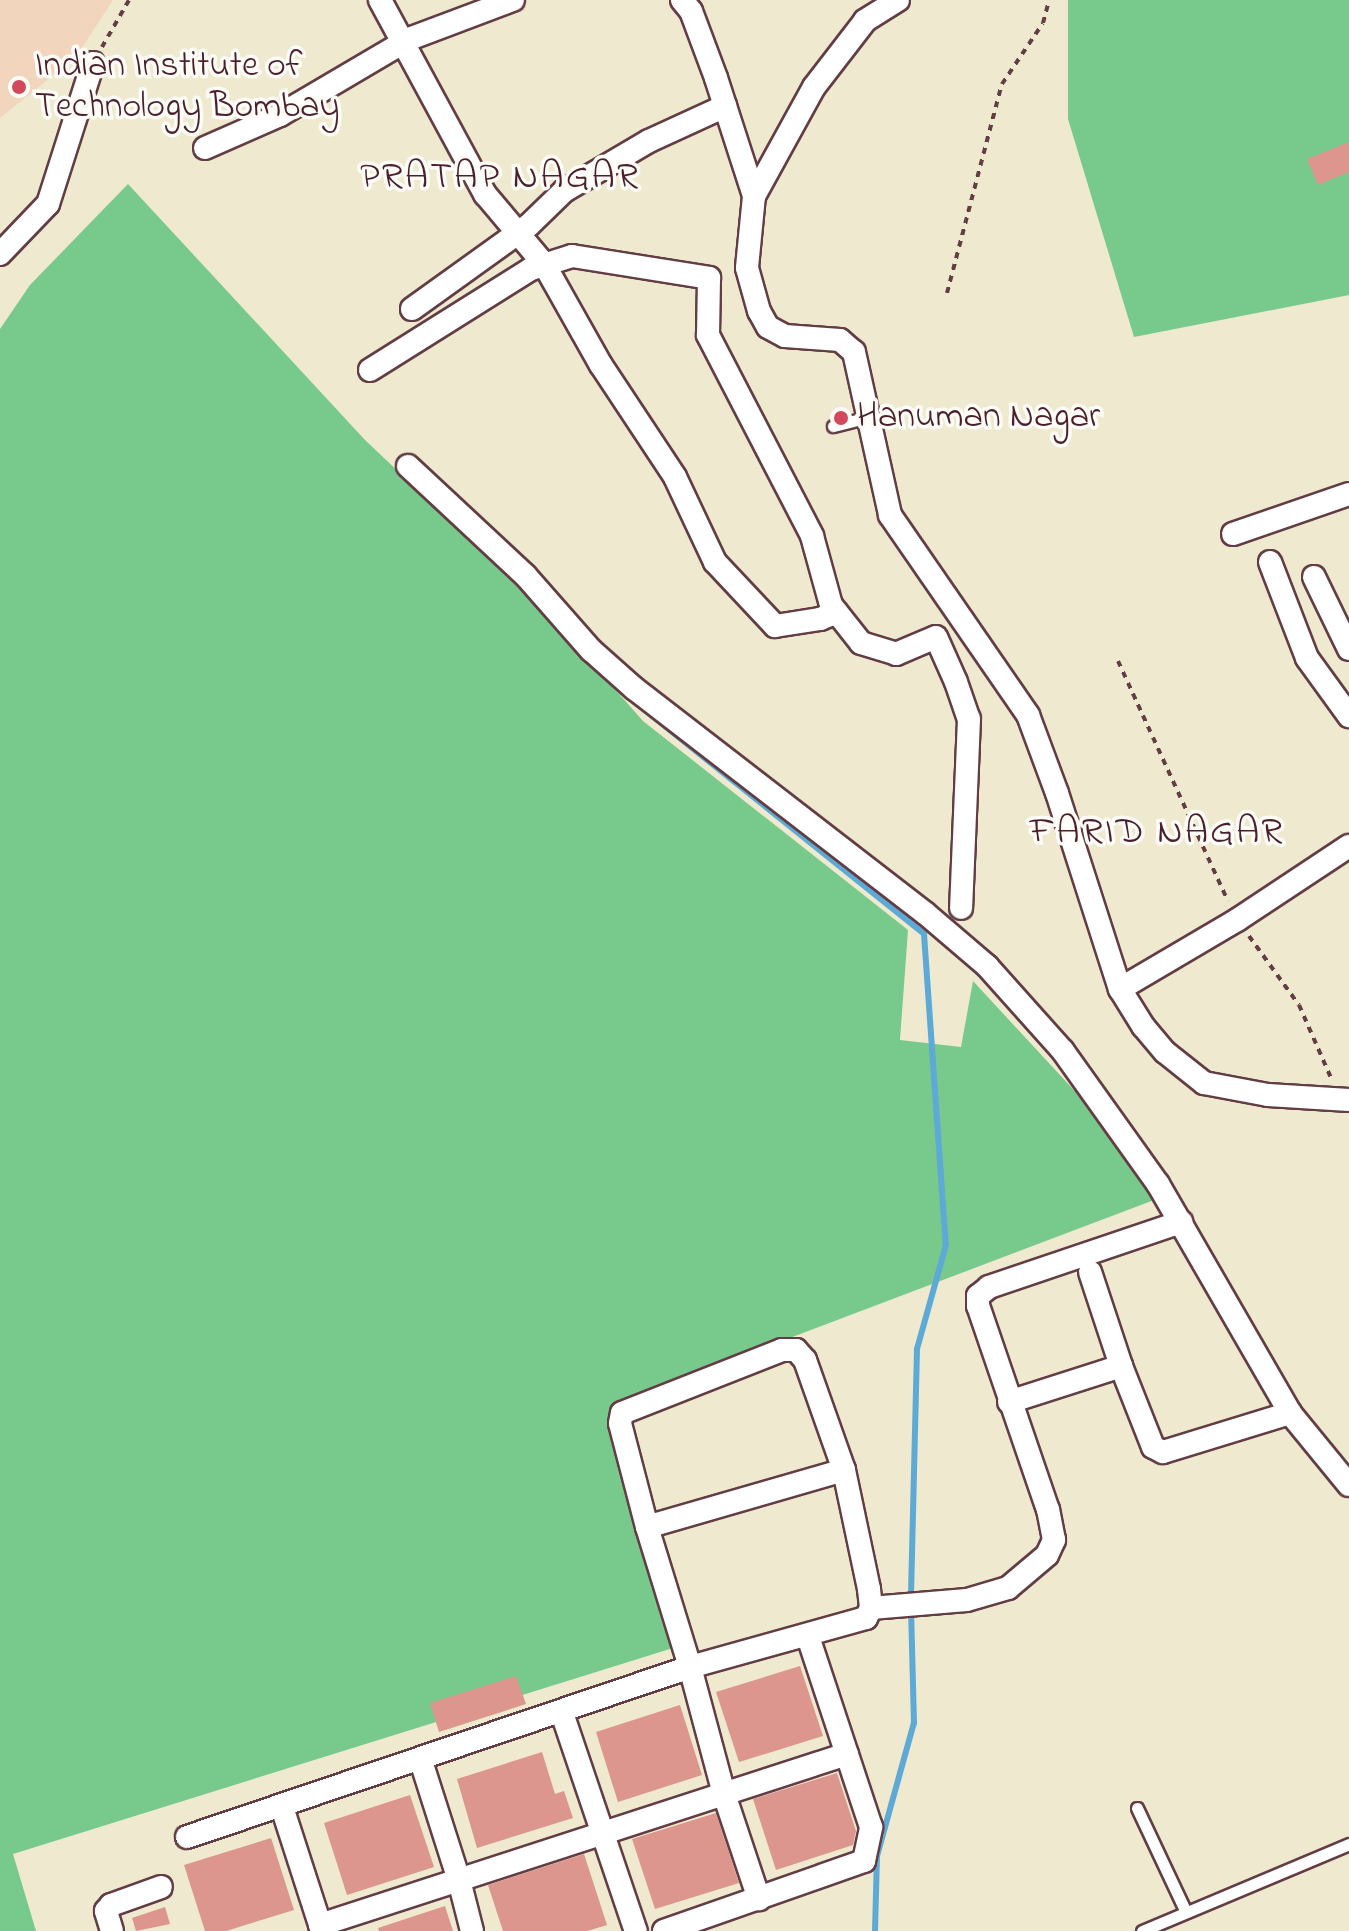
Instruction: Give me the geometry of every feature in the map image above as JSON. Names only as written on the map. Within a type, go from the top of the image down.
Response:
[{"type":"street","points":[[380,0],[401,44],[485,194],[520,231],[544,264],[601,365],[675,477],[715,562],[775,626],[820,619],[837,612]]},
{"type":"street","points":[[205,148],[280,115],[401,44],[513,0]]},
{"type":"street","points":[[682,0],[691,11],[754,196]]},
{"type":"street","points":[[898,0],[865,21],[814,87],[754,196],[747,268],[759,311],[768,327],[785,336],[847,343],[854,352],[890,515],[1028,715],[1120,989],[1143,1026],[1165,1052],[1204,1083],[1346,1106]]},
{"type":"street","points":[[0,254],[48,204],[93,63]]},
{"type":"street","points":[[412,309],[520,231],[564,191],[649,141],[725,106]]},
{"type":"street","points":[[370,370],[531,269],[572,256],[709,278],[708,335],[812,536],[831,605],[861,643],[896,654],[936,637],[956,682],[969,719],[961,908]]},
{"type":"street","points":[[408,466],[525,575],[591,650],[635,689],[925,913],[987,966],[1063,1051],[1158,1184],[1290,1413],[1349,1485]]},
{"type":"street","points":[[1233,534],[1349,494]]},
{"type":"street","points":[[1270,562],[1307,658],[1349,716]]},
{"type":"street","points":[[1314,577],[1349,649]]},
{"type":"street","points":[[1120,989],[1237,920],[1349,846]]},
{"type":"street","points":[[187,1837],[421,1761],[690,1667],[866,1618],[879,1607],[947,1603],[1008,1588],[1047,1555],[1054,1540],[1048,1510],[1009,1402],[978,1306],[978,1296],[989,1287],[1181,1222]]},
{"type":"street","points":[[1090,1272],[1121,1366],[1153,1447],[1163,1452],[1290,1413]]},
{"type":"street","points":[[759,1899],[724,1794],[690,1667],[647,1527],[620,1423],[622,1413],[782,1350],[796,1350],[805,1360],[844,1470],[879,1607]]},
{"type":"street","points":[[1009,1402],[1121,1366]]},
{"type":"street","points":[[647,1527],[844,1470]]},
{"type":"street","points":[[664,1931],[864,1861],[871,1827],[808,1636]]},
{"type":"street","points":[[562,1713],[636,1931]]},
{"type":"street","points":[[282,1807],[321,1928],[847,1754]]},
{"type":"street","points":[[421,1761],[472,1931]]},
{"type":"street","points":[[112,1931],[106,1911],[111,1905],[161,1887]]},
{"type":"lane","points":[[833,426],[868,417]]},
{"type":"lane","points":[[1137,1808],[1186,1912]]},
{"type":"lane","points":[[1142,1931],[1349,1844]]},
{"type":"path","points":[[93,63],[129,0]]},
{"type":"path","points":[[947,293],[1002,84],[1043,23],[1049,0]]},
{"type":"path","points":[[1118,661],[1237,920],[1299,1005],[1346,1106]]},
{"type":"shaded area","name":"Indian Institute of Technology Bombay","points":[[0,0],[113,0],[76,57],[0,118]]},
{"type":"green space","points":[[1068,0],[1349,0],[1349,295],[1134,337],[1068,119]]},
{"type":"green space","points":[[128,184],[365,440],[545,610],[643,721],[908,930],[900,1040],[961,1047],[973,981],[1170,1194],[610,1406],[673,1648],[13,1854],[36,1931],[0,1931],[0,329],[30,285]]},
{"type":"building","points":[[1349,142],[1349,172],[1318,185],[1307,159]]},
{"type":"building","points":[[800,1666],[823,1736],[739,1762],[716,1692]]},
{"type":"building","points":[[516,1676],[526,1704],[439,1732],[430,1703]]},
{"type":"building","points":[[680,1705],[702,1775],[618,1802],[596,1732]]},
{"type":"building","points":[[542,1752],[555,1794],[564,1791],[573,1818],[477,1848],[457,1779]]},
{"type":"building","points":[[837,1773],[856,1831],[853,1845],[776,1870],[753,1799]]},
{"type":"building","points":[[410,1795],[434,1867],[347,1895],[324,1823]]},
{"type":"building","points":[[716,1813],[739,1883],[655,1909],[632,1839]]},
{"type":"building","points":[[271,1838],[294,1910],[226,1931],[205,1931],[184,1865]]},
{"type":"building","points":[[584,1854],[607,1925],[587,1931],[503,1931],[488,1885]]},
{"type":"building","points":[[445,1906],[453,1931],[379,1931],[378,1928]]},
{"type":"building","points":[[165,1907],[170,1924],[136,1931],[132,1918]]},
{"type":"waterway","points":[[651,715],[924,934],[946,1245],[917,1349],[911,1600]]},
{"type":"waterway","points":[[875,1931],[877,1856],[914,1723],[911,1611]]},
{"type":"place","name":"Indian Institute of Technology Bombay","points":[[19,87]]},
{"type":"place","name":"Hanuman Nagar","points":[[841,418]]},
{"type":"district","name":"PRATAP NAGAR","points":[[500,179]]},
{"type":"district","name":"FARID NAGAR","points":[[1157,834]]}]
